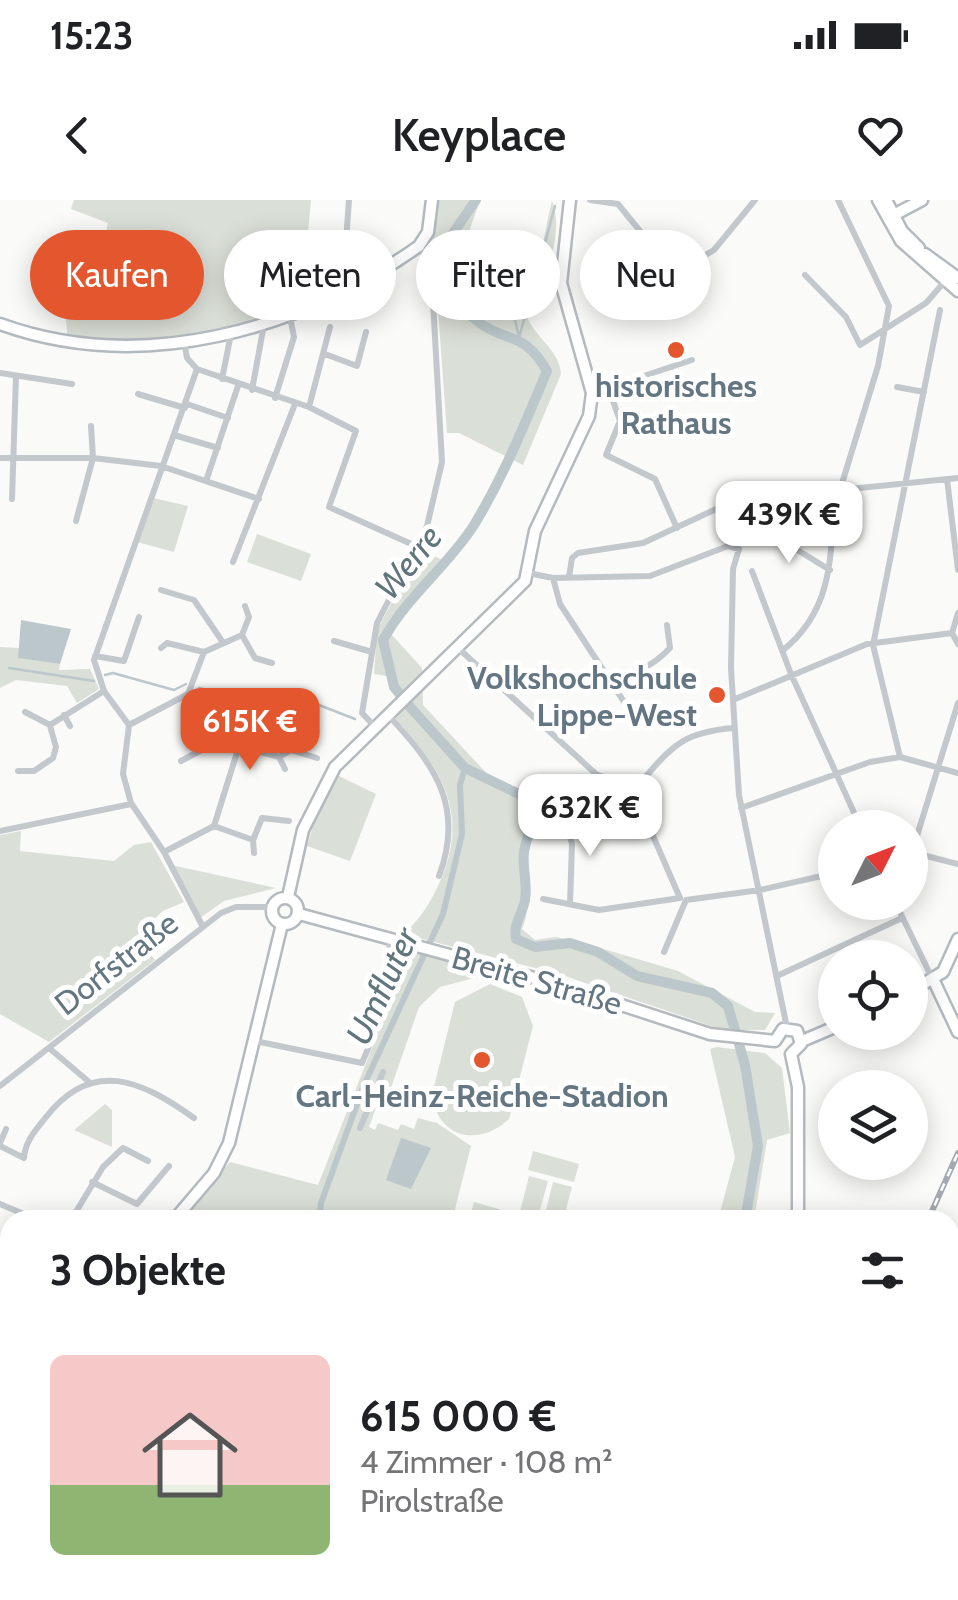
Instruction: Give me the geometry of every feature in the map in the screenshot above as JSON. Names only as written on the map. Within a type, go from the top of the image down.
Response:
[{"type":"main road","points":[[425,230],[432,200]]},
{"type":"main road","points":[[288,898],[303,830],[323,784],[391,710],[518,590],[528,572],[535,531],[588,416],[592,394],[561,284],[570,200]]},
{"type":"main road","points":[[878,200],[954,282]]},
{"type":"main road","points":[[886,200],[900,241],[954,282]]},
{"type":"main road","points":[[890,217],[922,200]]},
{"type":"main road","points":[[0,324],[44,338],[95,346],[184,341],[279,320]]},
{"type":"main road","points":[[288,898],[296,902],[298,914],[292,922],[282,924],[275,919],[272,907],[277,900],[288,898]]},
{"type":"main road","name":"Breite Straße","points":[[298,914],[728,1037],[775,1041]]},
{"type":"main road","points":[[182,1210],[223,1158],[282,924]]},
{"type":"main road","points":[[928,982],[949,966],[958,939]]},
{"type":"main road","points":[[933,979],[958,1032]]},
{"type":"main road","points":[[791,1054],[781,1052],[775,1041],[787,1028],[797,1032],[802,1040]]},
{"type":"main road","points":[[791,1054],[802,1040],[818,1034]]},
{"type":"main road","points":[[791,1054],[798,1086],[798,1210]]},
{"type":"street","points":[[347,230],[350,200]]},
{"type":"street","points":[[590,200],[620,202],[666,264],[683,268],[714,250],[754,200]]},
{"type":"street","points":[[782,651],[813,618],[824,597],[837,492],[886,329],[886,293],[853,238],[838,200]]},
{"type":"street","points":[[805,275],[846,317],[860,344],[954,282]]},
{"type":"street","points":[[900,758],[873,644],[940,310]]},
{"type":"street","points":[[375,726],[362,713],[382,608],[418,547],[437,490],[444,446],[435,320]]},
{"type":"street","points":[[275,398],[294,337],[292,322]]},
{"type":"street","points":[[309,407],[330,327]]},
{"type":"street","points":[[252,390],[263,330]]},
{"type":"street","points":[[326,354],[357,366],[366,332]]},
{"type":"street","points":[[222,379],[230,339]]},
{"type":"street","points":[[184,341],[187,358],[197,369],[309,407],[356,431],[329,507],[418,547]]},
{"type":"street","points":[[592,394],[692,360]]},
{"type":"street","points":[[197,369],[132,542],[95,656],[104,691],[128,725],[130,744],[123,774],[131,804],[164,852],[203,927]]},
{"type":"street","points":[[0,373],[72,384]]},
{"type":"street","points":[[12,499],[16,376]]},
{"type":"street","points":[[207,478],[238,386]]},
{"type":"street","points":[[897,387],[924,392]]},
{"type":"street","points":[[610,389],[620,421],[606,455],[654,479],[677,528]]},
{"type":"street","points":[[138,394],[229,418]]},
{"type":"street","points":[[232,562],[295,404]]},
{"type":"street","points":[[76,520],[93,458],[91,426]]},
{"type":"street","points":[[174,436],[218,448]]},
{"type":"street","points":[[0,458],[93,458],[161,466],[207,478],[259,499]]},
{"type":"street","points":[[837,492],[958,478]]},
{"type":"street","points":[[947,480],[958,570]]},
{"type":"street","points":[[569,577],[572,558],[578,553],[622,548],[727,504]]},
{"type":"street","points":[[773,528],[781,540],[830,570]]},
{"type":"street","points":[[528,572],[552,578],[650,576],[728,546],[738,549],[733,570],[732,700],[741,808],[780,975],[787,1028]]},
{"type":"street","points":[[752,571],[791,674],[854,810]]},
{"type":"street","points":[[552,578],[560,604],[630,711]]},
{"type":"street","points":[[162,590],[194,600],[222,641]]},
{"type":"street","points":[[246,606],[248,617],[242,635],[255,658],[272,663]]},
{"type":"street","points":[[958,612],[952,634],[958,644]]},
{"type":"street","points":[[95,656],[124,661],[139,618]]},
{"type":"street","points":[[608,676],[632,675],[659,659],[670,648],[667,626]]},
{"type":"street","points":[[732,700],[873,644],[952,634]]},
{"type":"street","points":[[128,725],[188,694],[204,652],[242,635]]},
{"type":"street","points":[[334,641],[372,652]]},
{"type":"street","points":[[161,648],[167,644],[204,652]]},
{"type":"street","points":[[458,648],[596,774],[633,790],[683,899],[664,952]]},
{"type":"street","points":[[50,726],[104,691]]},
{"type":"street","points":[[924,810],[958,703]]},
{"type":"street","points":[[391,710],[422,752],[446,801],[451,823],[438,876]]},
{"type":"street","points":[[18,771],[34,771],[54,758],[56,747],[50,726],[25,712]]},
{"type":"street","points":[[64,715],[70,726]]},
{"type":"street","points":[[252,747],[259,720]]},
{"type":"street","points":[[633,790],[681,739],[699,730],[733,728]]},
{"type":"street","points":[[181,761],[222,739],[278,757],[285,769]]},
{"type":"street","points":[[164,852],[214,826],[239,746]]},
{"type":"street","points":[[278,757],[291,750],[317,758]]},
{"type":"street","points":[[741,808],[870,762],[900,758],[958,773]]},
{"type":"street","points":[[0,830],[131,804]]},
{"type":"street","points":[[254,854],[253,840],[262,818],[290,821]]},
{"type":"street","points":[[565,819],[572,844],[570,904]]},
{"type":"street","points":[[214,826],[253,840]]},
{"type":"street","points":[[928,856],[958,864]]},
{"type":"street","points":[[543,899],[599,910],[760,890],[818,877]]},
{"type":"street","name":"Dorfstraße","points":[[0,1086],[203,927],[236,907],[272,907]]},
{"type":"street","points":[[780,975],[898,920]]},
{"type":"street","points":[[903,920],[933,979]]},
{"type":"street","points":[[255,1041],[362,1063],[386,1005],[390,938]]},
{"type":"street","points":[[49,1048],[88,1081]]},
{"type":"street","points":[[360,1128],[383,1072]]},
{"type":"street","points":[[6,1129],[0,1145],[24,1158],[25,1147],[54,1107],[88,1081],[120,1080],[194,1118]]},
{"type":"street","points":[[77,1210],[92,1182],[123,1148],[148,1160]]},
{"type":"street","points":[[92,1182],[136,1204],[169,1166]]},
{"type":"shaded area","points":[[74,200],[311,200],[308,230],[224,230],[224,320],[268,320],[217,333],[157,341],[68,340],[66,320],[204,320],[204,230],[107,230],[108,223],[71,209]]},
{"type":"shaded area","points":[[434,200],[480,200],[470,230],[433,230]]},
{"type":"shaded area","points":[[552,201],[556,214],[556,229],[545,230]]},
{"type":"shaded area","points":[[439,320],[529,320],[556,357],[561,374],[523,465],[459,433],[447,433]]},
{"type":"shaded area","points":[[153,498],[188,506],[174,552],[137,542]]},
{"type":"shaded area","points":[[257,534],[311,554],[301,581],[247,562]]},
{"type":"shaded area","points":[[420,550],[443,560],[404,605],[392,635],[422,668],[423,705],[492,779],[540,801],[539,826],[527,856],[527,910],[522,929],[535,940],[556,937],[580,942],[678,971],[755,1012],[775,1013],[765,1030],[723,1030],[562,975],[403,934],[421,915],[438,886],[450,853],[452,831],[451,810],[437,772],[395,718],[410,704],[392,677],[374,674],[377,630]]},
{"type":"shaded area","points":[[21,620],[71,629],[60,664],[18,658]]},
{"type":"shaded area","points":[[0,647],[19,648],[19,658],[60,664],[59,670],[90,669],[99,689],[77,703],[67,686],[16,680],[0,688]]},
{"type":"shaded area","points":[[337,775],[376,794],[350,861],[307,846],[320,803]]},
{"type":"shaded area","points":[[21,831],[20,851],[114,861],[134,845],[151,842],[184,902],[163,911],[136,936],[155,960],[49,1042],[0,1014],[0,835]]},
{"type":"shaded area","points":[[171,865],[276,888],[224,901],[200,918]]},
{"type":"shaded area","points":[[399,949],[489,970],[486,975],[440,987],[419,1007],[383,1111],[376,1108],[369,1127],[375,1130],[378,1123],[398,1130],[401,1124],[414,1129],[418,1118],[437,1123],[471,1146],[455,1210],[188,1210],[230,1162],[318,1185],[389,1005]]},
{"type":"shaded area","name":"Carl-Heinz-Reiche-Stadion","points":[[490,984],[522,997],[533,1026],[509,1119],[485,1133],[462,1134],[442,1121],[432,1095],[455,1002]]},
{"type":"shaded area","points":[[710,1049],[765,1053],[782,1068],[790,1133],[767,1140],[756,1210],[721,1210],[735,1157]]},
{"type":"shaded area","points":[[105,1104],[112,1110],[112,1147],[74,1130]]},
{"type":"shaded area","points":[[401,1138],[431,1148],[411,1189],[386,1180]]},
{"type":"shaded area","points":[[533,1151],[579,1164],[574,1182],[528,1170]]},
{"type":"shaded area","points":[[529,1176],[548,1181],[540,1210],[520,1210]]},
{"type":"shaded area","points":[[553,1182],[572,1187],[566,1210],[546,1210]]},
{"type":"shaded area","points":[[474,1202],[502,1210],[472,1210]]},
{"type":"waterway","name":"Werre","points":[[476,200],[449,239],[447,281],[471,316],[522,343],[547,371],[474,525],[383,640],[394,687],[465,768],[527,798],[532,818],[525,845],[526,894],[516,939],[535,947],[570,943],[598,952],[637,976],[712,993],[728,1006],[745,1065],[758,1146],[747,1210]]},
{"type":"waterway","points":[[519,338],[555,206]]},
{"type":"waterway","points":[[515,320],[519,337]]},
{"type":"waterway","points":[[9,668],[94,681]]},
{"type":"waterway","points":[[105,675],[113,673],[174,690],[186,684]]},
{"type":"waterway","points":[[199,688],[218,693],[235,707],[264,712],[319,705],[355,719]]},
{"type":"waterway","name":"Umfluter","points":[[320,1210],[364,1085],[443,914],[462,834],[460,785],[465,768]]},
{"type":"railway","points":[[932,1210],[958,1153]]},
{"type":"place","name":"historisches Rathaus","points":[[676,350]]},
{"type":"place","name":"Volkshochschule Lippe-West","points":[[717,695]]},
{"type":"place","name":"Carl-Heinz-Reiche-Stadion","points":[[482,1060]]}]
